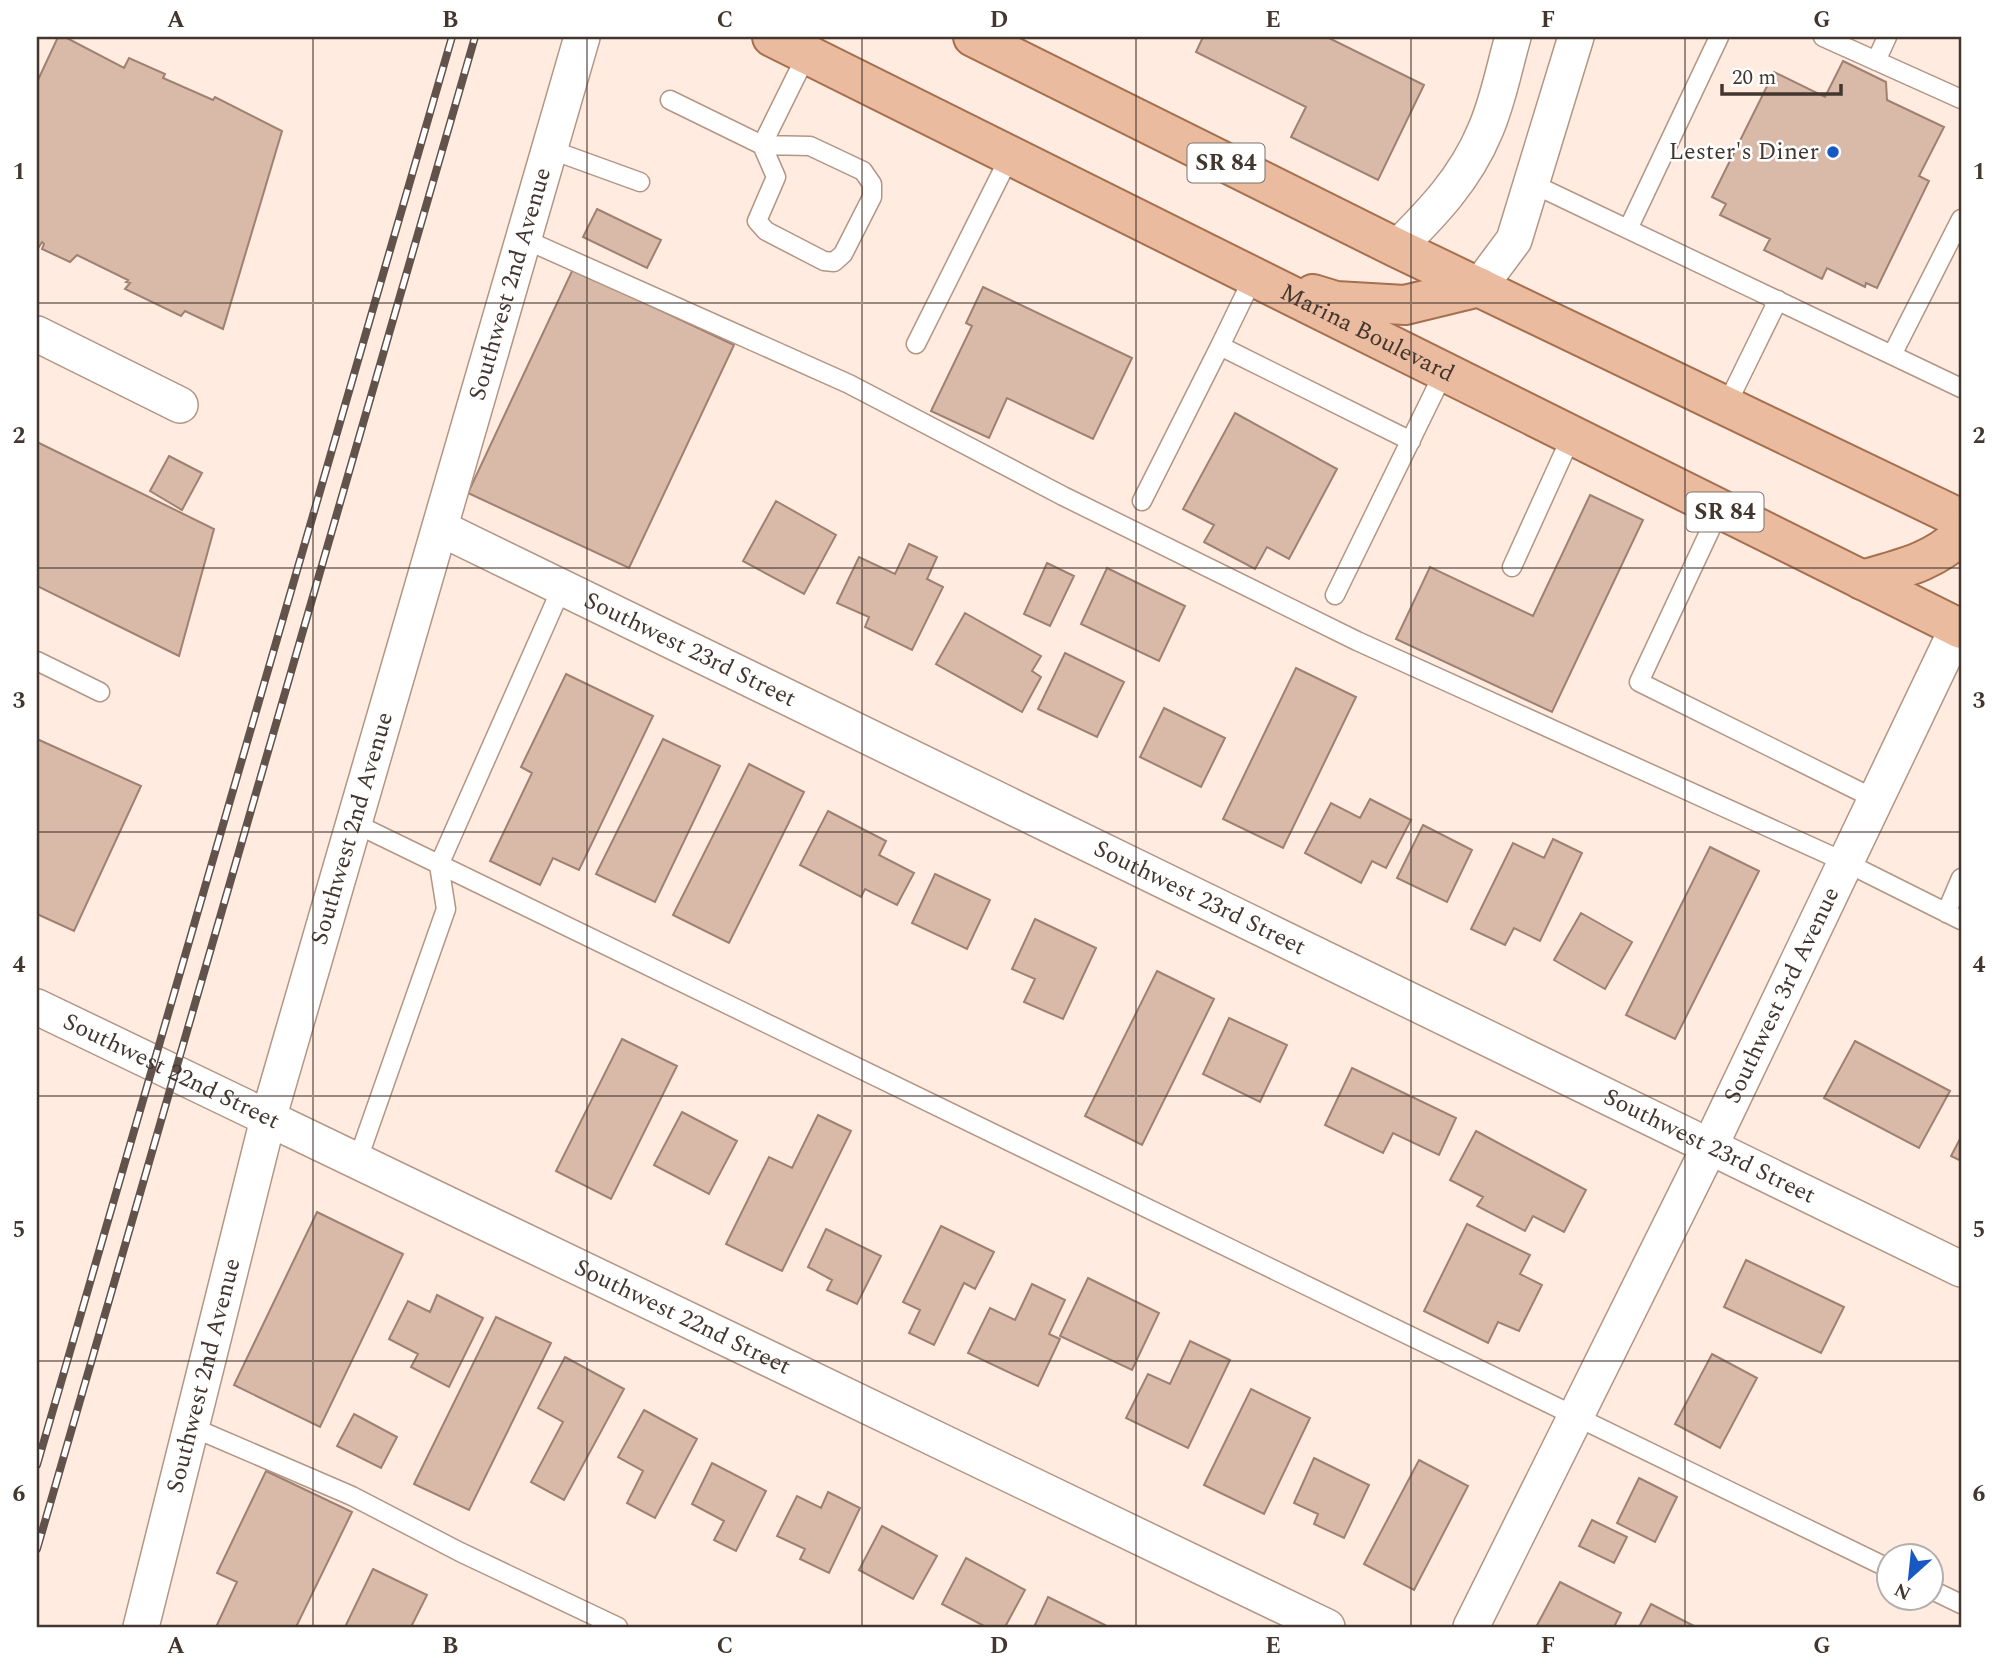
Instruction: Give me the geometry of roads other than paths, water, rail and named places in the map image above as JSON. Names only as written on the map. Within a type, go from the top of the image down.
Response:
[{"type":"main road","name":"Marina Boulevard","points":[[772,37],[1862,580],[1960,626]]},
{"type":"main road","name":"SR 84","points":[[973,37],[1397,248],[1961,519]]},
{"type":"main road","points":[[1253,278],[1336,301],[1405,304],[1479,287]]},
{"type":"main road","points":[[1862,580],[1923,562],[1951,545],[1961,535]]},
{"type":"street","name":"Southwest 2nd Avenue","points":[[141,1627],[268,1119],[582,37]]},
{"type":"street","points":[[1397,248],[1441,205],[1465,170],[1486,130],[1513,37]]},
{"type":"street","points":[[1479,287],[1512,246],[1576,37]]},
{"type":"street","points":[[37,334],[180,405]]},
{"type":"street","name":"Southwest 23rd Street","points":[[440,528],[1961,1269]]},
{"type":"street","name":"Southwest 3rd Avenue","points":[[1471,1627],[1710,1146],[1960,626]]},
{"type":"street","name":"Southwest 22nd Street","points":[[37,1007],[1327,1627]]},
{"type":"lane","points":[[1628,229],[1719,37]]},
{"type":"lane","points":[[1823,37],[1961,99]]},
{"type":"lane","points":[[1876,61],[1887,37]]},
{"type":"lane","points":[[670,100],[762,145],[810,145],[863,171],[872,184],[872,197],[843,254],[834,262],[824,261],[766,231],[757,221],[776,177],[762,145],[807,54]]},
{"type":"lane","points":[[549,149],[640,182]]},
{"type":"lane","points":[[916,344],[1010,156]]},
{"type":"lane","points":[[1531,183],[1961,388]]},
{"type":"lane","points":[[1892,355],[1961,219]]},
{"type":"lane","points":[[524,239],[849,384],[1063,496],[1357,640],[1845,862],[1954,916],[1961,878]]},
{"type":"lane","points":[[1142,501],[1253,278]]},
{"type":"lane","points":[[1726,406],[1778,300]]},
{"type":"lane","points":[[1220,346],[1411,440]]},
{"type":"lane","points":[[1335,594],[1444,372]]},
{"type":"lane","points":[[1512,567],[1572,435]]},
{"type":"lane","points":[[1720,509],[1639,682],[1875,799]]},
{"type":"lane","points":[[356,1162],[446,909],[439,865],[562,587]]},
{"type":"lane","points":[[37,662],[100,692]]},
{"type":"lane","points":[[354,823],[1876,1563]]},
{"type":"lane","points":[[191,1429],[352,1496],[460,1552],[618,1627]]},
{"type":"railway","points":[[37,1465],[452,37]]},
{"type":"railway","points":[[37,1549],[475,37]]},
{"type":"place","name":"Lester's Diner","points":[[1833,152]]}]
